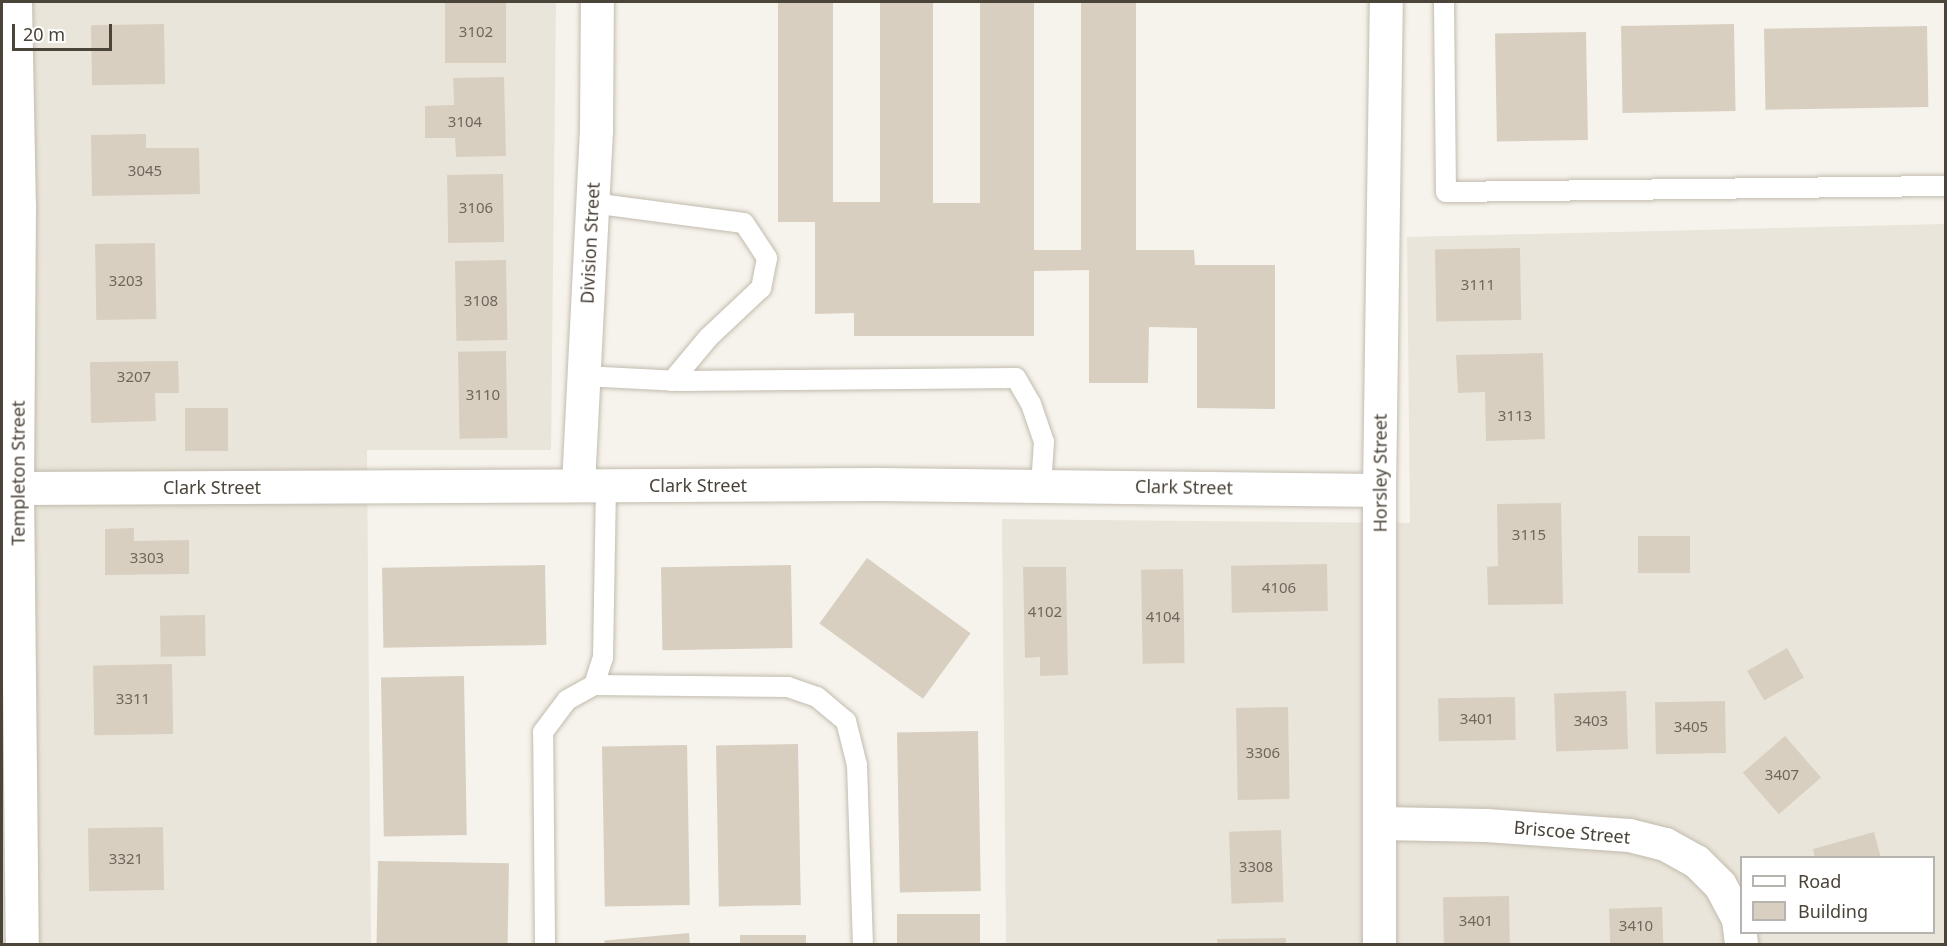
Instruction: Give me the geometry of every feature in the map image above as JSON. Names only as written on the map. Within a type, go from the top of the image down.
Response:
[{"type":"street","name":"Templeton Street","points":[[15,2],[10,206],[17,488],[22,945]]},
{"type":"street","name":"Division Street","points":[[592,485],[584,376],[592,203],[597,2]]},
{"type":"street","name":"Horsley Street","points":[[1379,945],[1381,824],[1379,490],[1386,2]]},
{"type":"street","name":"Clark Street","points":[[17,488],[592,485],[1041,486],[1379,490]]},
{"type":"street","name":"Briscoe Street","points":[[1381,824],[1486,825],[1617,834],[1665,844],[1696,861],[1720,885],[1738,919],[1740,932]]},
{"type":"lane","points":[[1444,2],[1446,192],[1946,186]]},
{"type":"lane","points":[[592,203],[744,223],[766,258],[761,288],[708,338],[672,381]]},
{"type":"lane","points":[[584,376],[672,381],[1016,378],[1031,404],[1044,442],[1041,486]]},
{"type":"lane","points":[[592,485],[603,658],[594,685]]},
{"type":"lane","points":[[545,945],[543,732],[567,700],[594,685],[788,687],[817,697],[846,721],[857,765],[863,945]]},
{"type":"shaded area","points":[[2,2],[556,2],[551,450],[367,450],[371,944],[2,944]]},
{"type":"shaded area","points":[[1945,224],[1945,944],[1006,944],[1002,519],[1410,523],[1407,237]]},
{"type":"building","points":[[445,2],[506,2],[506,63],[445,63]]},
{"type":"building","points":[[778,2],[833,2],[833,202],[880,202],[880,2],[933,2],[933,203],[980,203],[980,2],[1034,2],[1034,250],[1081,250],[1081,2],[1136,2],[1136,250],[1194,250],[1195,265],[1275,265],[1275,409],[1197,408],[1197,328],[1149,327],[1148,383],[1089,383],[1089,270],[1034,271],[1034,336],[854,336],[854,313],[815,314],[815,222],[778,222]]},
{"type":"building","points":[[164,24],[165,84],[92,85],[91,25]]},
{"type":"building","points":[[1734,24],[1736,111],[1623,113],[1621,26]]},
{"type":"building","points":[[1927,26],[1928,107],[1765,110],[1764,29]]},
{"type":"building","points":[[1586,32],[1588,140],[1497,142],[1495,34]]},
{"type":"building","points":[[504,77],[506,156],[456,157],[455,138],[425,138],[425,106],[454,105],[453,78]]},
{"type":"building","points":[[146,134],[146,148],[199,148],[200,194],[92,196],[91,135]]},
{"type":"building","points":[[503,174],[504,242],[448,243],[447,175]]},
{"type":"building","points":[[155,243],[156,319],[96,320],[95,244]]},
{"type":"building","points":[[1520,248],[1521,320],[1436,321],[1435,249]]},
{"type":"building","points":[[506,260],[507,340],[456,341],[455,261]]},
{"type":"building","points":[[506,351],[508,438],[460,439],[458,352]]},
{"type":"building","points":[[1543,353],[1545,439],[1486,441],[1485,392],[1458,393],[1456,355]]},
{"type":"building","points":[[178,361],[179,393],[155,393],[156,421],[91,423],[90,362]]},
{"type":"building","points":[[185,408],[228,408],[228,451],[185,451]]},
{"type":"building","points":[[1561,503],[1563,604],[1488,605],[1487,567],[1498,566],[1497,504]]},
{"type":"building","points":[[134,528],[134,541],[189,540],[189,574],[105,575],[105,529]]},
{"type":"building","points":[[1638,536],[1690,536],[1690,573],[1638,573]]},
{"type":"building","points":[[867,558],[971,633],[923,699],[819,624]]},
{"type":"building","points":[[1327,564],[1328,611],[1232,613],[1231,566]]},
{"type":"building","points":[[545,565],[546,645],[383,648],[382,568]]},
{"type":"building","points":[[791,565],[792,648],[662,650],[661,567]]},
{"type":"building","points":[[1023,567],[1066,567],[1068,675],[1040,676],[1040,657],[1025,658]]},
{"type":"building","points":[[1183,569],[1185,663],[1143,664],[1141,570]]},
{"type":"building","points":[[205,615],[206,656],[161,657],[160,616]]},
{"type":"building","points":[[1787,648],[1804,677],[1764,700],[1747,671]]},
{"type":"building","points":[[172,664],[173,734],[94,735],[93,665]]},
{"type":"building","points":[[464,676],[467,835],[384,836],[381,677]]},
{"type":"building","points":[[1626,691],[1628,749],[1556,751],[1554,694]]},
{"type":"building","points":[[1515,697],[1516,740],[1439,741],[1438,698]]},
{"type":"building","points":[[1725,701],[1726,753],[1656,754],[1655,702]]},
{"type":"building","points":[[1288,707],[1290,799],[1238,800],[1236,708]]},
{"type":"building","points":[[978,731],[981,891],[900,892],[897,732]]},
{"type":"building","points":[[1785,736],[1821,778],[1779,814],[1743,773]]},
{"type":"building","points":[[798,744],[801,905],[719,906],[716,745]]},
{"type":"building","points":[[687,745],[690,905],[605,906],[602,746]]},
{"type":"building","points":[[163,827],[164,890],[89,891],[88,828]]},
{"type":"building","points":[[1281,830],[1284,902],[1232,904],[1229,832]]},
{"type":"building","points":[[1874,832],[1880,856],[1815,856],[1813,849]]},
{"type":"building","points":[[378,861],[509,863],[508,944],[377,944]]},
{"type":"building","points":[[1509,896],[1510,944],[1444,944],[1443,897]]},
{"type":"building","points":[[1662,907],[1663,944],[1610,944],[1609,909]]},
{"type":"building","points":[[897,914],[980,914],[980,944],[897,944]]},
{"type":"building","points":[[689,933],[690,944],[605,944],[604,940]]},
{"type":"building","points":[[740,935],[806,935],[806,944],[740,944]]},
{"type":"building","points":[[1286,938],[1286,944],[1217,944],[1217,939]]}]
